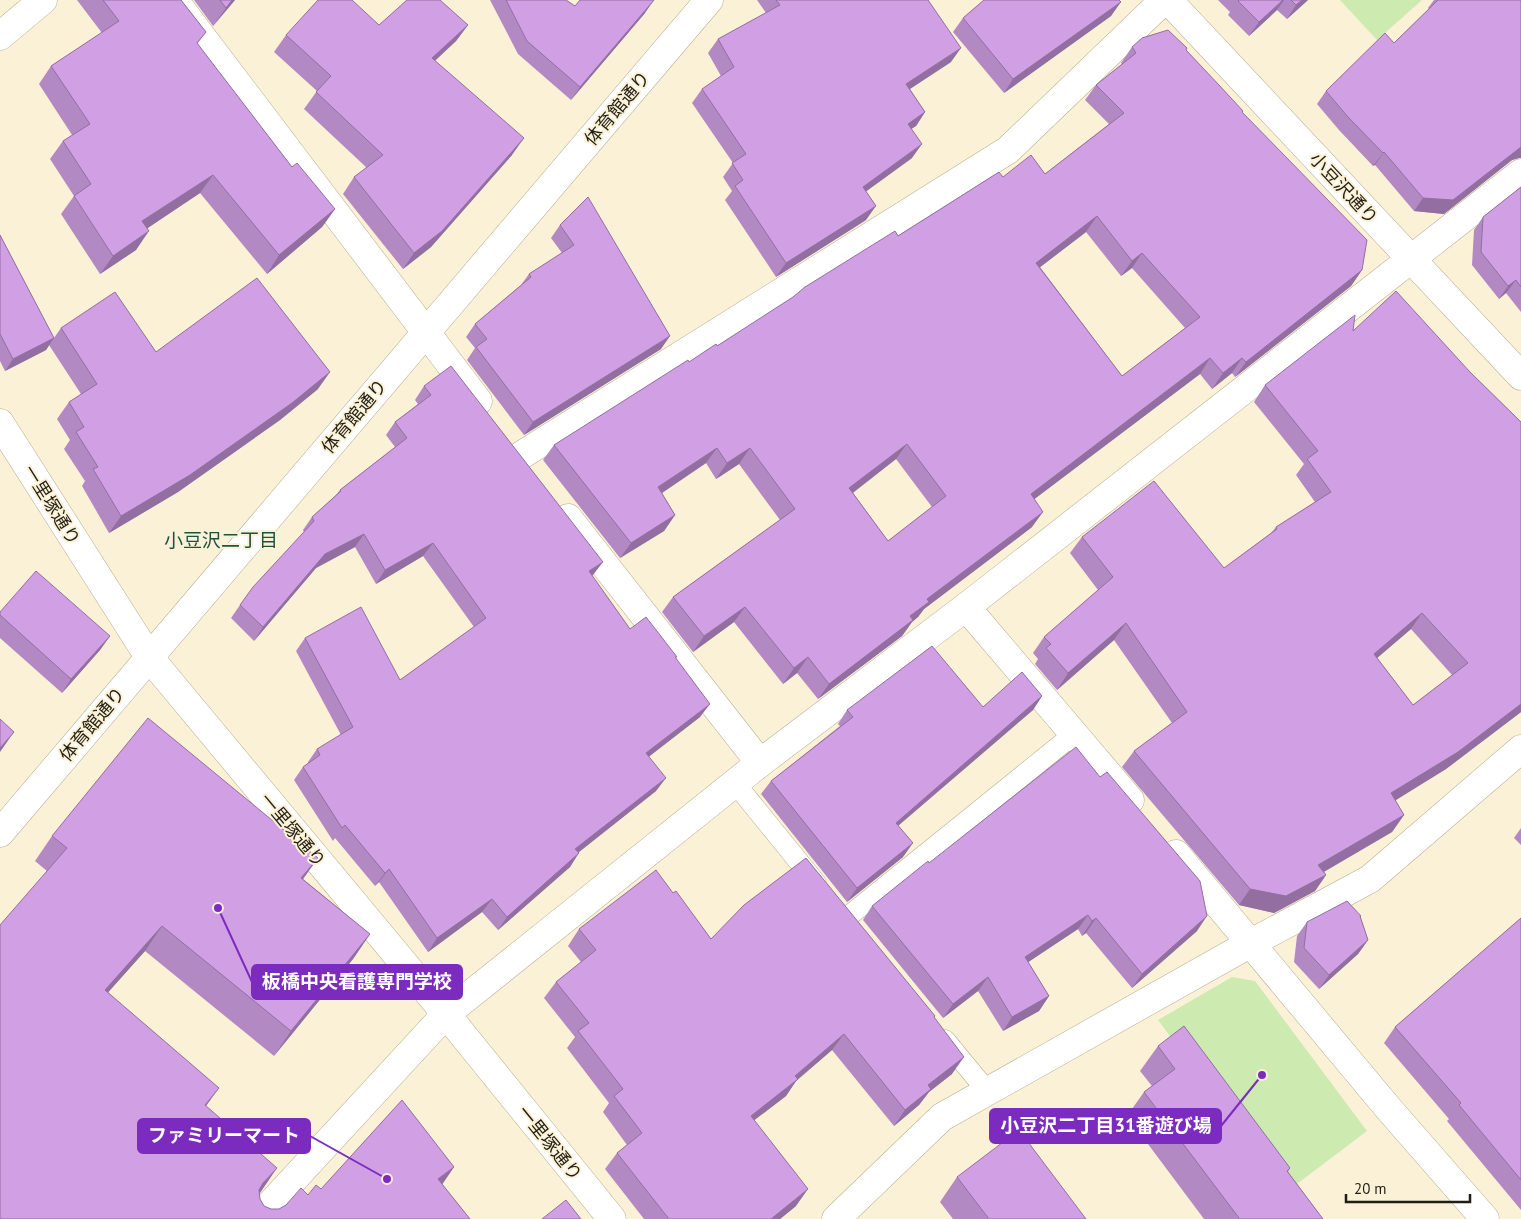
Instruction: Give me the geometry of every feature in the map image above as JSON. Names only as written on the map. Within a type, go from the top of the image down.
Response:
[{"type":"street","points":[[0,36],[43,0]]},
{"type":"street","points":[[174,0],[538,479]]},
{"type":"street","name":"体育館通り","points":[[0,833],[709,0]]},
{"type":"street","points":[[520,456],[1008,150],[1164,0]]},
{"type":"street","name":"小豆沢通り","points":[[1168,0],[1521,376]]},
{"type":"street","points":[[257,1219],[446,1014],[760,763],[966,607],[1521,173]]},
{"type":"street","name":"一里塚通り","points":[[0,423],[149,657],[446,1014],[612,1219]]},
{"type":"street","points":[[556,502],[760,763]]},
{"type":"street","points":[[966,607],[1144,816]]},
{"type":"street","points":[[836,1219],[942,1117],[1250,943],[1370,880],[1521,749]]},
{"type":"street","points":[[1162,838],[1388,1108],[1486,1219]]},
{"type":"lane","points":[[735,783],[841,913],[1074,734]]},
{"type":"lane","points":[[932,1024],[987,1091]]},
{"type":"green space","points":[[1340,0],[1422,0],[1377,40]]},
{"type":"green space","points":[[1232,977],[1255,981],[1367,1131],[1285,1193],[1158,1020]]},
{"type":"building","points":[[103,0],[181,0],[206,32],[197,43],[292,167],[297,163],[335,209],[279,255],[213,175],[142,221],[149,231],[113,256],[74,196],[91,184],[63,141],[90,124],[51,66],[119,21]]},
{"type":"building","points":[[220,0],[232,0],[226,8]]},
{"type":"building","points":[[318,0],[352,0],[379,25],[407,0],[440,0],[468,25],[432,58],[524,138],[442,231],[414,253],[354,177],[383,155],[316,92],[331,76],[286,35]]},
{"type":"building","points":[[506,0],[566,0],[575,6],[580,0],[654,0],[580,87],[527,41]]},
{"type":"building","points":[[776,0],[928,0],[961,48],[906,84],[925,112],[908,124],[922,144],[863,187],[876,206],[786,263],[735,186],[743,180],[732,163],[746,154],[702,89],[734,67],[718,39],[780,5]]},
{"type":"building","points":[[984,0],[1119,0],[1121,2],[1013,79],[963,18]]},
{"type":"building","points":[[1239,0],[1283,0],[1259,22]]},
{"type":"building","points":[[1291,0],[1302,0],[1296,5]]},
{"type":"building","points":[[1438,0],[1521,0],[1521,147],[1453,200],[1423,198],[1384,152],[1348,117],[1326,91],[1385,33],[1394,43]]},
{"type":"building","points":[[1168,30],[1187,48],[1186,50],[1242,112],[1367,240],[1362,270],[1246,362],[1242,358],[1223,373],[1210,358],[1031,494],[1043,512],[927,599],[929,602],[910,616],[913,620],[829,684],[808,657],[794,668],[745,607],[704,636],[673,597],[795,509],[750,448],[727,463],[717,448],[658,487],[675,515],[631,543],[554,445],[688,360],[689,362],[716,344],[717,346],[793,297],[805,287],[895,231],[898,236],[999,172],[1003,177],[1031,155],[1045,174],[1124,113],[1096,85],[1136,53],[1132,47],[1142,38]],"holes":[[[1097,216],[1132,261],[1142,253],[1200,317],[1122,376],[1036,263]],[[907,444],[946,496],[888,541],[849,488]]]},
{"type":"building","points":[[1521,187],[1521,287],[1516,280],[1508,286],[1481,252],[1483,217]]},
{"type":"building","points":[[588,197],[670,336],[533,422],[476,347],[487,339],[475,324],[531,277],[529,274],[574,245],[560,225]]},
{"type":"building","points":[[0,235],[54,338],[13,359],[0,334]]},
{"type":"building","points":[[257,278],[330,372],[292,403],[190,475],[121,516],[93,469],[98,467],[76,432],[84,427],[69,402],[97,384],[61,328],[115,292],[156,352]]},
{"type":"building","points":[[1396,291],[1470,372],[1521,422],[1521,704],[1458,752],[1391,793],[1404,815],[1318,865],[1326,875],[1286,896],[1250,889],[1134,751],[1187,712],[1126,623],[1068,673],[1046,648],[1051,644],[1044,637],[1113,577],[1082,537],[1154,481],[1224,568],[1277,529],[1276,527],[1331,492],[1307,459],[1318,451],[1265,385],[1355,315],[1353,331]],"holes":[[[1422,613],[1468,663],[1413,705],[1374,654]]]},
{"type":"building","points":[[451,366],[603,562],[589,571],[630,629],[646,617],[710,704],[646,753],[666,778],[575,849],[579,853],[507,917],[492,899],[437,938],[389,869],[385,873],[345,825],[342,828],[303,767],[320,755],[317,749],[353,727],[305,638],[361,607],[400,680],[486,618],[433,543],[385,570],[364,534],[325,554],[263,627],[240,605],[253,587],[314,521],[312,517],[340,490],[407,438],[395,422],[431,395],[424,386]]},
{"type":"building","points":[[36,571],[110,636],[71,679],[0,615],[0,612]]},
{"type":"building","points":[[932,646],[983,707],[1022,672],[1042,696],[896,823],[913,843],[857,888],[771,781],[853,717],[847,710]]},
{"type":"building","points":[[148,718],[318,858],[301,878],[370,934],[291,1031],[162,926],[105,990],[219,1088],[205,1105],[277,1168],[259,1190],[260,1199],[264,1206],[271,1209],[279,1209],[286,1205],[301,1188],[308,1195],[316,1185],[321,1189],[402,1100],[454,1167],[438,1179],[470,1219],[0,1219],[0,925],[67,848],[52,836]]},
{"type":"building","points":[[0,719],[14,732],[0,748]]},
{"type":"building","points":[[1076,747],[1100,777],[1107,772],[1200,881],[1207,916],[1142,974],[1096,918],[1092,921],[1088,915],[1025,957],[1049,996],[1012,1017],[988,977],[953,1004],[872,906]]},
{"type":"building","points":[[806,858],[935,1016],[964,1057],[928,1085],[931,1089],[905,1110],[844,1034],[795,1076],[798,1079],[751,1116],[808,1189],[771,1219],[669,1219],[617,1153],[642,1133],[614,1096],[623,1089],[578,1031],[589,1023],[556,982],[596,950],[579,929],[656,870],[673,893],[676,891],[711,939],[744,905]]},
{"type":"building","points":[[1347,901],[1361,916],[1368,940],[1329,975],[1304,948],[1307,922]]},
{"type":"building","points":[[1521,918],[1521,1180],[1459,1105],[1461,1103],[1395,1027]]},
{"type":"building","points":[[1184,1026],[1290,1168],[1287,1171],[1323,1219],[1238,1219],[1144,1092],[1175,1069],[1158,1046]]},
{"type":"building","points":[[1019,1130],[1086,1219],[989,1219],[957,1177]]},
{"type":"building","points":[[566,1200],[581,1219],[542,1219]]},
{"type":"place","name":"板橋中央看護専門学校","points":[[218,908]]},
{"type":"place","name":"小豆沢二丁目31番遊び場","points":[[1262,1075]]},
{"type":"place","name":"ファミリーマート","points":[[387,1179]]},
{"type":"district","name":"小豆沢二丁目","points":[[221,540]]}]
